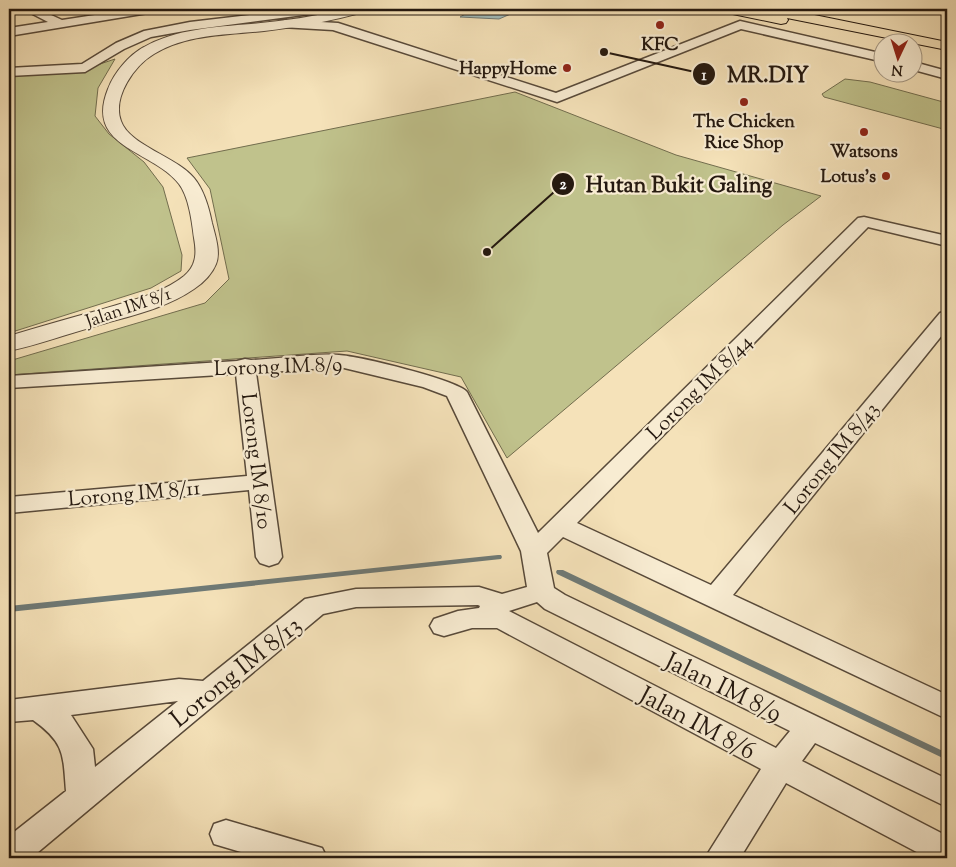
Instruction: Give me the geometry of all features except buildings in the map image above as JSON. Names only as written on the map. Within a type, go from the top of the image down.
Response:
[{"type":"main road","points":[[728,9],[874,39]]},
{"type":"main road","points":[[765,9],[947,46]]},
{"type":"main road","points":[[924,49],[947,54]]},
{"type":"street","points":[[29,9],[61,24]]},
{"type":"street","points":[[9,32],[154,9]]},
{"type":"street","name":"Jalan IM 8/1","points":[[9,344],[169,295],[185,286],[201,270],[207,252],[194,198],[187,181],[116,129],[109,111],[112,98],[126,72],[138,58],[162,44],[192,35],[272,17],[333,17],[359,9]]},
{"type":"street","points":[[9,72],[85,68],[120,46],[148,34],[190,26],[272,17]]},
{"type":"street","points":[[333,17],[557,98],[740,25],[874,56]]},
{"type":"street","points":[[924,69],[947,75]]},
{"type":"street","name":"Lorong IM 8/44","points":[[534,551],[864,222],[876,223],[947,241]]},
{"type":"street","name":"Lorong IM 8/43","points":[[715,599],[947,317]]},
{"type":"street","name":"Lorong IM 8/9","points":[[9,382],[340,361],[430,382],[456,392],[534,551]]},
{"type":"street","name":"Lorong IM 8/10","points":[[245,366],[269,557]]},
{"type":"street","name":"Lorong IM 8/11","points":[[9,505],[260,482]]},
{"type":"street","points":[[560,525],[947,708]]},
{"type":"street","points":[[493,609],[541,592],[534,551]]},
{"type":"street","name":"Jalan IM 8/9","points":[[541,592],[555,602],[947,794]]},
{"type":"street","name":"Lorong IM 8/13","points":[[9,856],[314,606],[356,598],[479,596],[493,609]]},
{"type":"street","name":"Jalan IM 8/6","points":[[444,626],[493,609],[502,619],[947,852]]},
{"type":"street","points":[[23,709],[179,690],[208,693]]},
{"type":"street","points":[[23,709],[60,723],[78,749],[82,796]]},
{"type":"street","points":[[722,858],[781,765],[810,728]]},
{"type":"street","points":[[226,834],[310,858]]},
{"type":"green space","points":[[115,59],[98,88],[95,116],[109,134],[144,162],[163,187],[182,255],[181,271],[151,288],[9,333],[9,72],[88,68]]},
{"type":"green space","points":[[845,79],[870,82],[947,103],[947,130],[824,97],[822,94]]},
{"type":"green space","points":[[515,92],[676,155],[821,196],[783,225],[507,458],[461,377],[347,351],[9,375],[9,361],[205,303],[229,279],[210,189],[187,158]]},
{"type":"water","points":[[474,9],[522,9],[499,19],[460,17]]},
{"type":"waterway","points":[[9,609],[498,557]]},
{"type":"waterway","points":[[560,572],[947,757]]},
{"type":"place","name":"KFC","points":[[660,25]]},
{"type":"place","name":"MR.DIY","points":[[604,52]]},
{"type":"place","name":"HappyHome","points":[[567,68]]},
{"type":"place","name":"The Chicken Rice Shop","points":[[744,102]]},
{"type":"place","name":"Watsons","points":[[864,132]]},
{"type":"place","name":"Lotus's","points":[[886,176]]},
{"type":"place","name":"Hutan Bukit Galing","points":[[487,252]]}]
